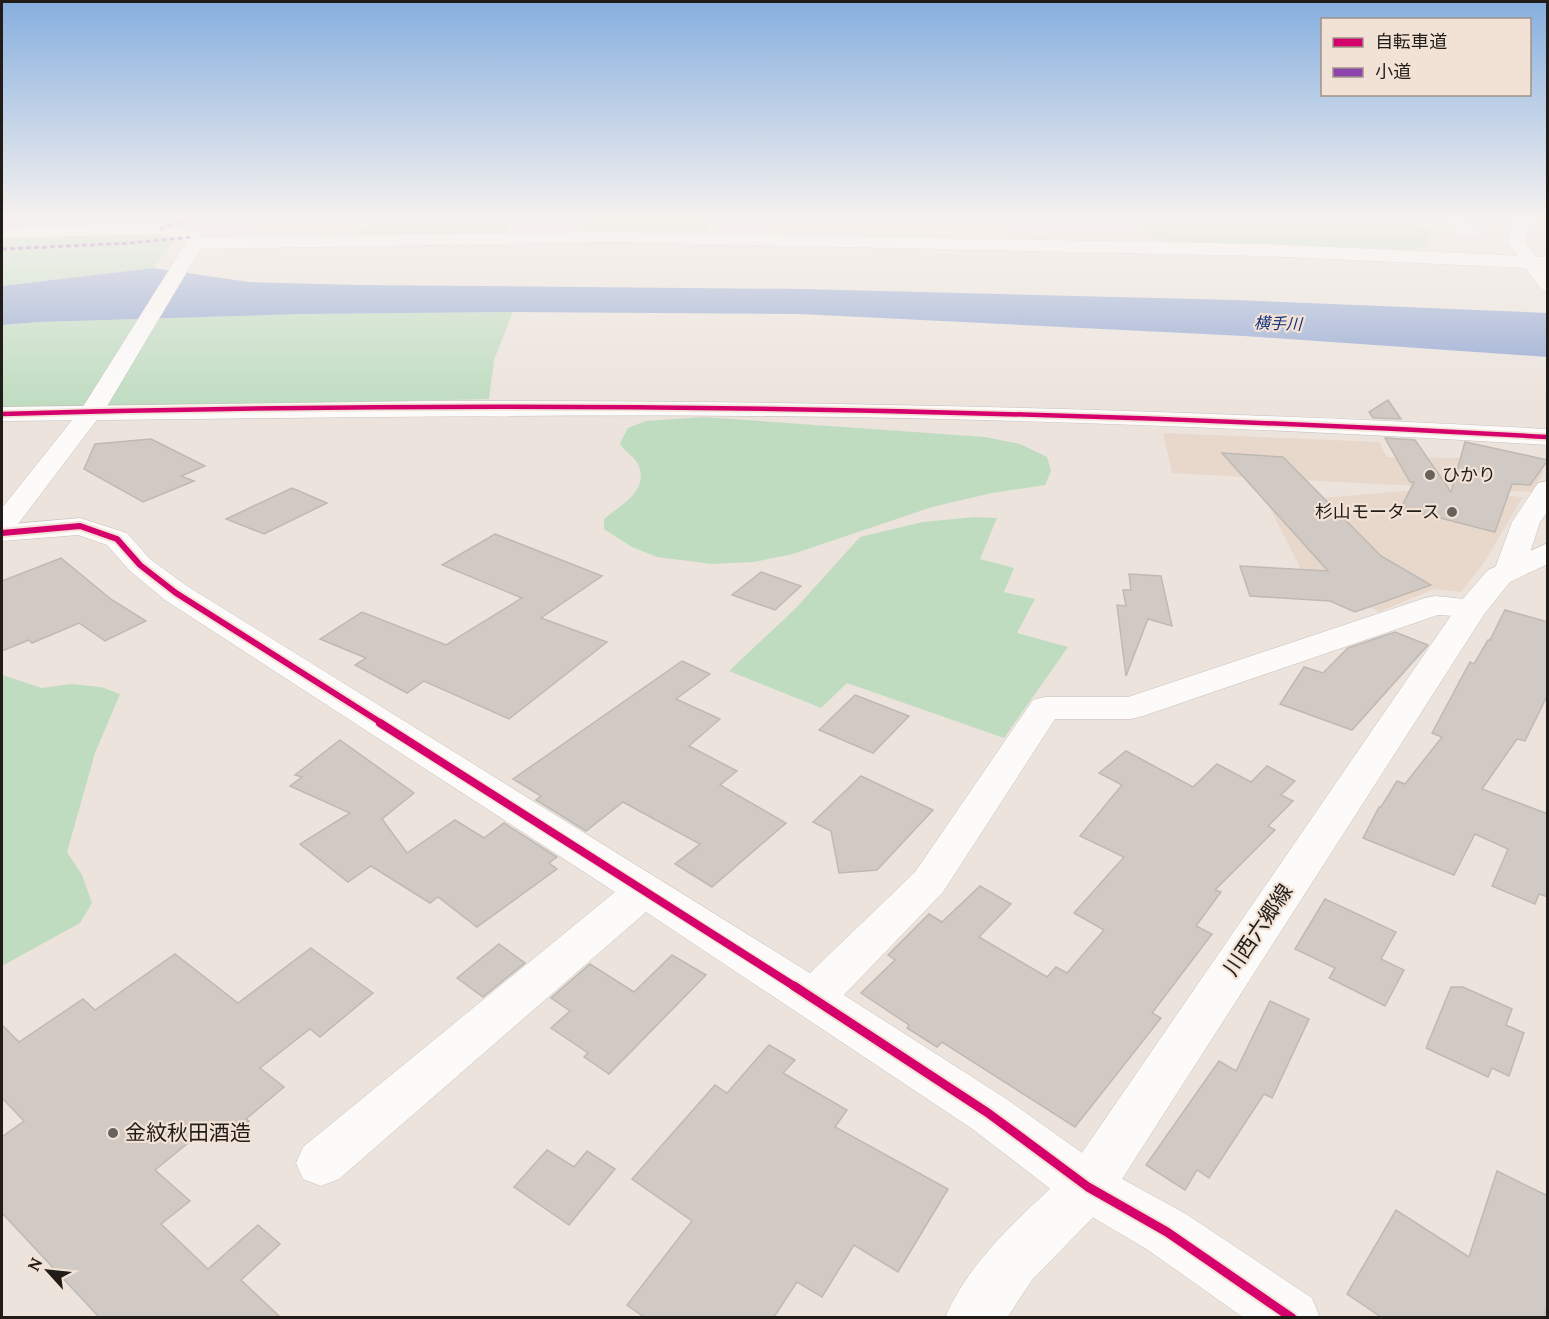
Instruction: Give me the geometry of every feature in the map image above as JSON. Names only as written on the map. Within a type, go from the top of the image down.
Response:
[{"type":"street","points":[[2,526],[93,409],[171,281]]},
{"type":"street","points":[[2,414],[93,409],[742,407],[1108,417],[1391,428],[1548,437]]},
{"type":"street","points":[[1509,571],[1526,522],[1548,489]]},
{"type":"street","points":[[2,533],[80,526],[117,539],[140,565],[176,593],[813,998],[988,1113],[1088,1187],[1167,1232],[1292,1317]]},
{"type":"street","name":"川西六郷線","points":[[973,1317],[1013,1262],[1088,1187],[1472,608],[1499,576],[1548,552]]},
{"type":"street","points":[[813,998],[929,882],[1045,708],[1131,708],[1436,605],[1472,608]]},
{"type":"street","points":[[321,1163],[644,891]]},
{"type":"shaded area","points":[[1163,433],[1379,442],[1387,457],[1477,458],[1544,471],[1533,492],[1172,473]]},
{"type":"shaded area","points":[[1426,489],[1523,497],[1483,564],[1461,592],[1434,589],[1379,612],[1301,569],[1267,503]]},
{"type":"green space","points":[[2,281],[48,281],[2,286]]},
{"type":"green space","points":[[513,312],[494,360],[489,399],[2,411],[2,325],[304,314]]},
{"type":"green space","points":[[704,417],[985,437],[1020,444],[1047,457],[1051,471],[1045,485],[992,493],[932,507],[793,554],[754,562],[712,564],[657,557],[632,547],[604,529],[604,519],[632,496],[640,482],[641,473],[638,464],[620,443],[628,428],[646,421]]},
{"type":"green space","points":[[974,517],[997,518],[980,559],[1014,568],[1004,592],[1035,599],[1017,633],[1068,647],[1004,738],[847,683],[821,708],[729,671],[796,608],[860,537],[923,522]]},
{"type":"green space","points":[[2,675],[42,688],[71,684],[101,687],[120,694],[95,753],[67,852],[82,875],[92,903],[80,923],[2,966]]},
{"type":"water","name":"横手川","points":[[48,281],[239,281],[361,285],[804,289],[1236,300],[1547,313],[1548,357],[1244,336],[800,314],[513,312],[304,314],[2,325],[2,286]]},
{"type":"building","points":[[1388,400],[1401,419],[1373,418],[1369,412]]},
{"type":"building","points":[[1385,438],[1415,440],[1451,492],[1465,442],[1548,460],[1530,485],[1512,484],[1495,532],[1401,508],[1414,482],[1410,482]]},
{"type":"building","points":[[151,439],[205,466],[181,476],[194,481],[143,502],[84,469],[95,444]]},
{"type":"building","points":[[1222,453],[1283,457],[1381,556],[1431,585],[1355,612],[1330,601],[1250,596],[1240,566],[1328,571]]},
{"type":"building","points":[[292,488],[327,503],[264,534],[226,519]]},
{"type":"building","points":[[495,534],[602,576],[541,618],[607,642],[509,719],[424,681],[407,693],[355,665],[366,658],[320,639],[362,612],[446,645],[522,598],[442,565]]},
{"type":"building","points":[[61,558],[112,600],[146,621],[105,641],[79,623],[32,643],[29,640],[2,651],[2,581]]},
{"type":"building","points":[[761,572],[801,586],[775,610],[732,595]]},
{"type":"building","points":[[1129,574],[1161,576],[1172,626],[1148,619],[1126,676],[1117,605],[1126,606],[1123,590],[1131,590]]},
{"type":"building","points":[[1505,610],[1548,622],[1548,694],[1525,741],[1517,739],[1482,789],[1548,814],[1548,897],[1539,894],[1535,904],[1492,886],[1508,849],[1475,834],[1454,875],[1363,838],[1379,807],[1397,781],[1405,784],[1442,737],[1432,733],[1470,662],[1474,664],[1490,640]]},
{"type":"building","points":[[1395,632],[1428,645],[1352,730],[1280,704],[1304,667],[1323,673],[1348,648]]},
{"type":"building","points":[[682,661],[710,674],[676,699],[720,719],[689,746],[737,771],[720,785],[786,823],[712,887],[675,864],[700,844],[623,802],[586,831],[536,800],[541,796],[513,779]]},
{"type":"building","points":[[855,695],[909,716],[873,753],[819,730]]},
{"type":"building","points":[[340,740],[414,793],[382,819],[407,853],[455,820],[484,838],[504,823],[557,857],[549,863],[557,869],[477,927],[438,897],[430,903],[371,866],[348,882],[300,844],[350,813],[290,786],[302,777],[295,775]]},
{"type":"building","points":[[1126,751],[1193,787],[1217,764],[1251,782],[1267,766],[1295,781],[1281,795],[1293,801],[1268,826],[1275,830],[1215,890],[1221,892],[1196,926],[1212,934],[1152,1013],[1161,1018],[1075,1127],[942,1042],[937,1047],[907,1028],[909,1025],[861,993],[895,960],[888,955],[929,914],[942,922],[980,886],[1011,904],[979,937],[1047,977],[1056,967],[1067,973],[1104,930],[1074,913],[1124,857],[1080,836],[1122,785],[1099,773]]},
{"type":"building","points":[[861,776],[933,810],[877,870],[839,873],[831,831],[813,822]]},
{"type":"building","points":[[1325,899],[1396,932],[1381,959],[1404,970],[1385,1006],[1329,978],[1335,968],[1295,949]]},
{"type":"building","points":[[499,944],[525,963],[483,997],[457,978]]},
{"type":"building","name":"金紋秋田酒造","points":[[311,948],[373,993],[320,1037],[310,1029],[260,1068],[284,1087],[246,1119],[249,1121],[225,1139],[209,1126],[155,1170],[190,1201],[161,1224],[208,1269],[258,1225],[280,1244],[241,1280],[280,1317],[99,1317],[2,1213],[2,1137],[24,1121],[2,1098],[2,1025],[19,1042],[83,999],[95,1010],[175,954],[238,1003]]},
{"type":"building","points":[[672,955],[706,975],[609,1074],[584,1057],[588,1053],[551,1028],[570,1011],[551,998],[590,964],[634,992]]},
{"type":"building","points":[[1451,987],[1463,987],[1512,1009],[1506,1025],[1524,1033],[1509,1076],[1492,1068],[1488,1077],[1426,1048]]},
{"type":"building","points":[[1270,1001],[1309,1019],[1272,1098],[1264,1094],[1209,1178],[1197,1170],[1185,1190],[1146,1165],[1219,1061],[1236,1071]]},
{"type":"building","points":[[769,1045],[795,1060],[783,1073],[847,1110],[835,1127],[948,1189],[898,1272],[854,1245],[822,1297],[797,1282],[774,1317],[644,1317],[627,1305],[692,1221],[632,1179],[715,1085],[727,1093]]},
{"type":"building","points":[[547,1150],[574,1167],[587,1151],[615,1169],[569,1225],[514,1187]]},
{"type":"building","points":[[1497,1171],[1548,1196],[1548,1304],[1544,1317],[1381,1317],[1347,1294],[1396,1210],[1469,1257]]},
{"type":"cycle path","points":[[2,414],[432,408],[910,411],[1229,421],[1548,437]]},
{"type":"cycle path","points":[[2,533],[80,526],[117,539],[140,565],[176,593],[813,998],[988,1113],[1088,1187],[1167,1232],[1292,1318]]},
{"type":"place","name":"ひかり","points":[[1430,475]]},
{"type":"place","name":"杉山モータース","points":[[1452,512]]},
{"type":"place","name":"金紋秋田酒造","points":[[113,1133]]}]
